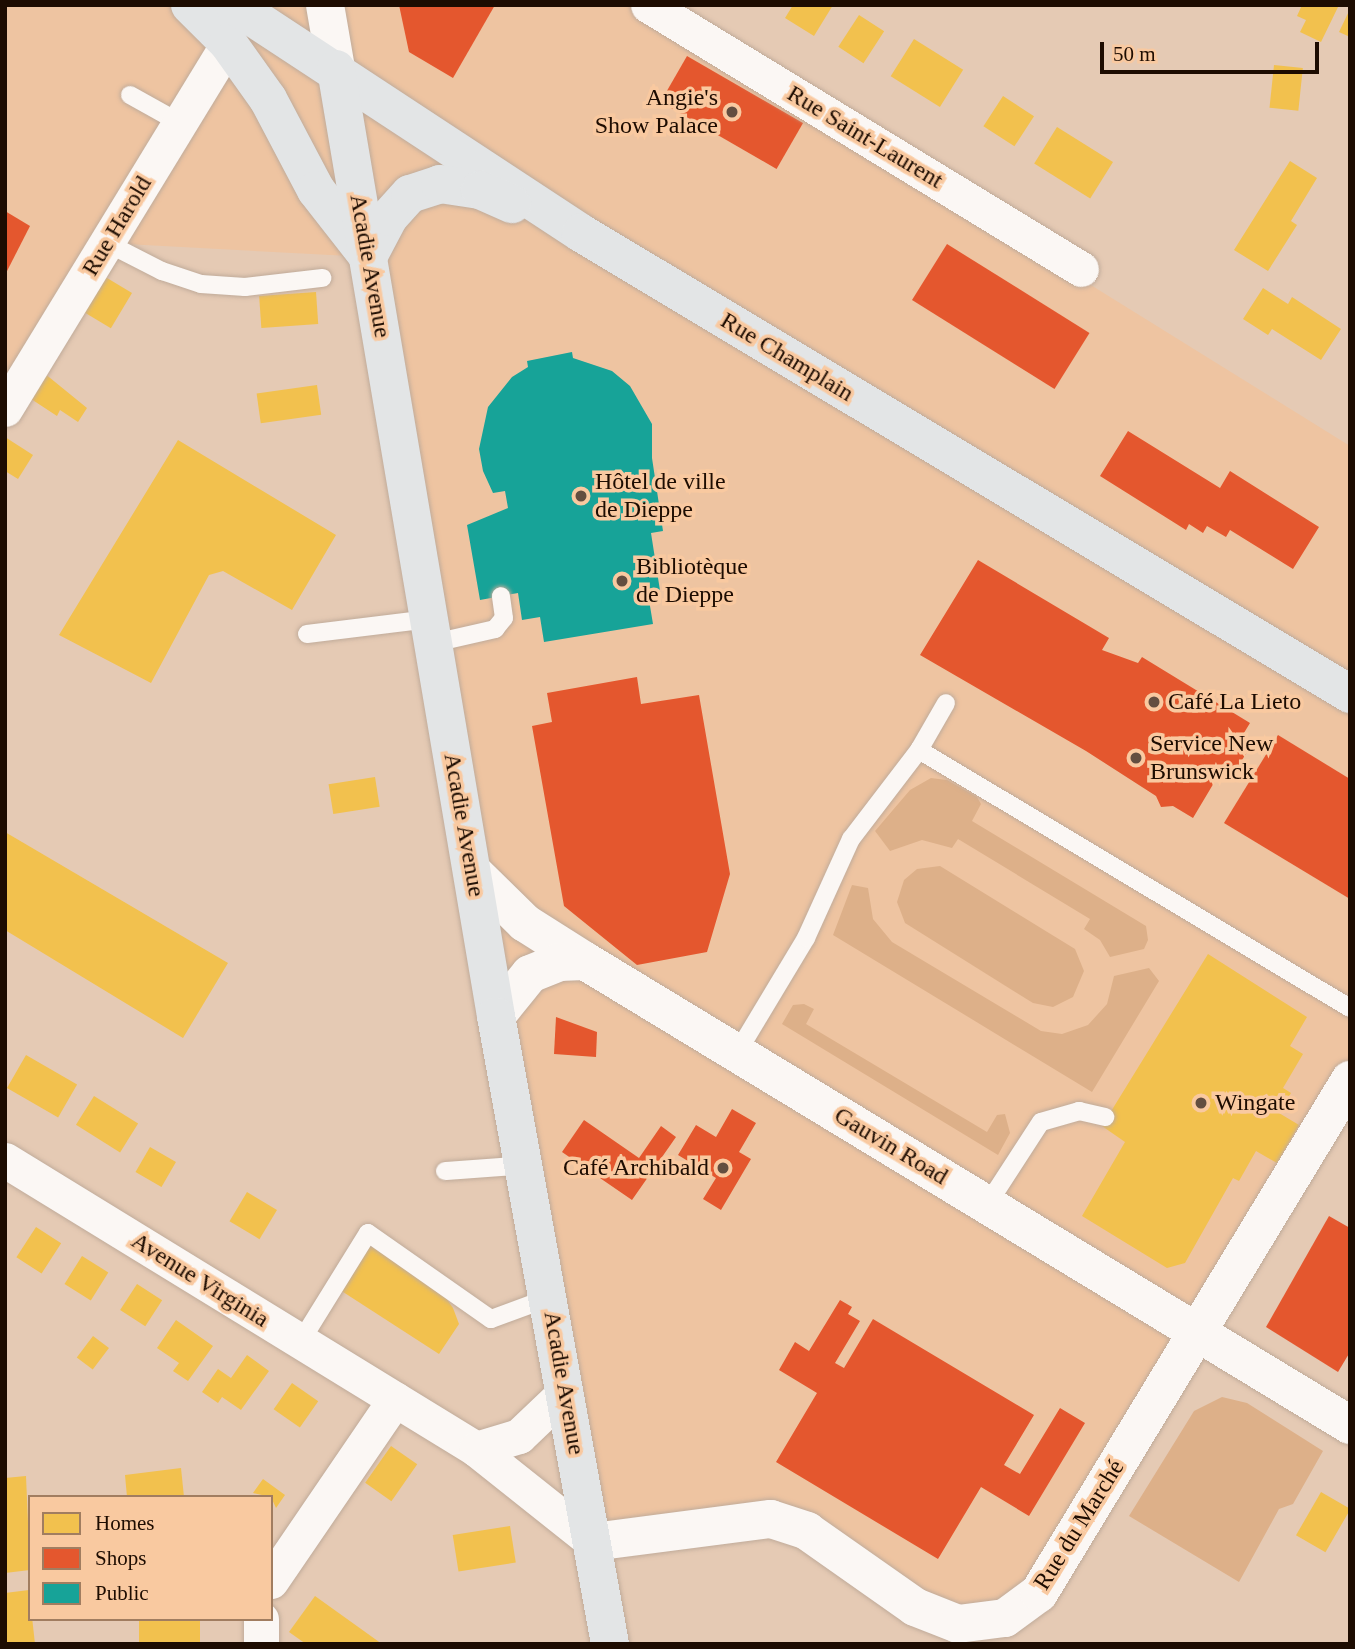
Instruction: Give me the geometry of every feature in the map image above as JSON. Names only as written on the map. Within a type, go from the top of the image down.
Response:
[{"type":"main road","points":[[191,5],[228,43],[273,107],[316,190],[368,257],[388,217],[410,194],[440,184],[480,190],[581,233]]},
{"type":"main road","name":"Rue Champlain","points":[[234,5],[337,69],[581,233],[1350,694]]},
{"type":"main road","name":"Acadie Avenue","points":[[337,69],[496,1016],[526,1165],[610,1644]]},
{"type":"street","name":"Acadie Avenue","points":[[325,5],[337,69]]},
{"type":"street","name":"Rue Saint-Laurent","points":[[648,5],[1081,269]]},
{"type":"street","name":"Rue Harold","points":[[5,409],[228,43]]},
{"type":"street","name":"Gauvin Road","points":[[472,871],[525,923],[585,961],[1350,1425]]},
{"type":"street","points":[[496,1016],[530,974],[559,962],[585,961]]},
{"type":"street","name":"Rue du Marché","points":[[593,1542],[771,1519],[807,1531],[915,1607],[958,1624],[1005,1618],[1039,1593],[1350,1080]]},
{"type":"street","name":"Avenue Virginia","points":[[5,1160],[476,1449],[593,1542]]},
{"type":"street","points":[[476,1449],[519,1436],[565,1392]]},
{"type":"street","points":[[273,1578],[395,1399]]},
{"type":"street","points":[[261,1621],[261,1644]]},
{"type":"lane","points":[[130,95],[180,123]]},
{"type":"lane","points":[[107,243],[162,271],[201,284],[245,286],[322,278]]},
{"type":"lane","points":[[307,634],[495,629],[504,618],[502,596]]},
{"type":"lane","points":[[737,1053],[806,937],[851,839],[919,750],[946,703]]},
{"type":"lane","points":[[919,750],[1350,1008]]},
{"type":"lane","points":[[987,1205],[1041,1122],[1079,1111],[1105,1117]]},
{"type":"lane","points":[[445,1171],[526,1165]]},
{"type":"lane","points":[[300,1341],[368,1233],[491,1319],[548,1298]]},
{"type":"shaded area","points":[[5,5],[640,5],[1350,446],[1350,1080],[1049,1577],[958,1624],[807,1531],[593,1542],[368,257],[107,243],[5,409]]},
{"type":"shaded area","points":[[931,778],[947,780],[977,797],[981,804],[972,821],[1146,926],[1148,940],[1144,949],[1110,957],[1100,940],[1084,929],[1090,919],[958,839],[952,848],[922,840],[890,851],[875,831],[910,790]]},
{"type":"shaded area","points":[[940,866],[1075,949],[1084,971],[1073,997],[1053,1007],[1033,1003],[905,923],[897,902],[904,880],[917,869]]},
{"type":"shaded area","points":[[852,885],[868,888],[873,919],[892,942],[1041,1031],[1062,1034],[1088,1025],[1107,1004],[1114,976],[1149,968],[1159,981],[1092,1092],[833,935]]},
{"type":"shaded area","points":[[804,1004],[814,1009],[806,1024],[987,1132],[997,1115],[1005,1114],[1010,1133],[998,1155],[782,1024],[793,1005]]},
{"type":"shaded area","points":[[1222,1397],[1247,1403],[1323,1451],[1293,1504],[1279,1509],[1239,1582],[1129,1516],[1194,1411]]},
{"type":"building: Homes","points":[[793,5],[833,5],[814,36],[785,18]]},
{"type":"building: Homes","points":[[1302,5],[1339,5],[1321,42],[1300,32],[1306,20],[1297,16]]},
{"type":"building: Homes","points":[[1350,9],[1350,37],[1339,32]]},
{"type":"building: Homes","points":[[859,15],[884,31],[863,63],[838,47]]},
{"type":"building: Homes","points":[[914,39],[963,70],[940,107],[891,76]]},
{"type":"building: Homes","points":[[1274,65],[1303,68],[1298,111],[1270,108]]},
{"type":"building: Homes","points":[[1003,96],[1034,116],[1014,146],[983,126]]},
{"type":"building: Homes","points":[[1057,127],[1113,162],[1090,198],[1034,163]]},
{"type":"building: Homes","points":[[1290,161],[1317,178],[1291,221],[1297,225],[1268,271],[1234,250]]},
{"type":"building: Homes","points":[[102,275],[132,293],[111,328],[81,310]]},
{"type":"building: Homes","points":[[1263,288],[1288,304],[1292,297],[1341,329],[1321,360],[1272,329],[1268,335],[1243,319]]},
{"type":"building: Homes","points":[[316,292],[318,324],[261,328],[259,296]]},
{"type":"building: Homes","points":[[44,373],[87,408],[78,422],[60,410],[57,416],[28,397]]},
{"type":"building: Homes","points":[[317,385],[321,415],[261,423],[257,393]]},
{"type":"building: Homes","points":[[5,437],[33,455],[18,479],[5,471]]},
{"type":"building: Homes","points":[[178,440],[336,535],[292,610],[223,571],[209,575],[151,683],[59,635]]},
{"type":"building: Homes","points":[[375,777],[380,807],[333,814],[329,784]]},
{"type":"building: Homes","points":[[5,832],[228,963],[183,1038],[5,930]]},
{"type":"building: Homes","name":"Wingate","points":[[1208,954],[1307,1017],[1290,1046],[1303,1054],[1283,1088],[1291,1093],[1279,1113],[1299,1125],[1277,1163],[1256,1151],[1239,1181],[1233,1178],[1185,1263],[1167,1268],[1082,1216],[1125,1142],[1102,1126]]},
{"type":"building: Homes","points":[[26,1055],[77,1084],[58,1117],[7,1088]]},
{"type":"building: Homes","points":[[94,1096],[138,1124],[120,1152],[76,1125]]},
{"type":"building: Homes","points":[[150,1147],[176,1162],[161,1187],[136,1172]]},
{"type":"building: Homes","points":[[247,1192],[277,1210],[259,1239],[229,1221]]},
{"type":"building: Homes","points":[[36,1227],[61,1243],[42,1274],[16,1257]]},
{"type":"building: Homes","points":[[369,1245],[442,1292],[453,1308],[459,1324],[439,1354],[340,1290]]},
{"type":"building: Homes","points":[[82,1256],[108,1272],[91,1300],[65,1284]]},
{"type":"building: Homes","points":[[137,1284],[162,1300],[145,1326],[120,1310]]},
{"type":"building: Homes","points":[[176,1320],[213,1346],[188,1381],[173,1371],[179,1363],[157,1348]]},
{"type":"building: Homes","points":[[93,1336],[109,1348],[93,1370],[77,1358]]},
{"type":"building: Homes","points":[[247,1355],[269,1371],[241,1410],[222,1397],[218,1403],[202,1392],[218,1369],[231,1378]]},
{"type":"building: Homes","points":[[292,1383],[318,1401],[300,1428],[274,1409]]},
{"type":"building: Homes","points":[[391,1446],[417,1464],[391,1501],[365,1483]]},
{"type":"building: Homes","points":[[181,1468],[184,1495],[127,1495],[125,1475]]},
{"type":"building: Homes","points":[[26,1476],[28,1570],[5,1573],[5,1478]]},
{"type":"building: Homes","points":[[263,1479],[285,1495],[276,1508],[273,1495],[253,1493]]},
{"type":"building: Homes","points":[[1321,1492],[1350,1509],[1325,1552],[1296,1535]]},
{"type":"building: Homes","points":[[510,1526],[516,1563],[459,1572],[453,1535]]},
{"type":"building: Homes","points":[[28,1590],[28,1621],[32,1621],[35,1644],[5,1644],[5,1593]]},
{"type":"building: Homes","points":[[315,1596],[382,1644],[306,1644],[289,1632]]},
{"type":"building: Homes","points":[[139,1621],[200,1621],[200,1644],[139,1644]]},
{"type":"building: Shops","points":[[399,5],[495,5],[453,78],[409,52]]},
{"type":"building: Shops","name":"Angie's Show Palace","points":[[687,56],[803,123],[777,169],[660,102]]},
{"type":"building: Shops","points":[[5,211],[30,226],[5,275]]},
{"type":"building: Shops","points":[[947,244],[1089,333],[1054,389],[912,300]]},
{"type":"building: Shops","points":[[1128,431],[1220,488],[1230,471],[1319,527],[1293,569],[1230,530],[1226,537],[1207,526],[1203,533],[1189,524],[1186,530],[1100,476]]},
{"type":"building: Shops","points":[[978,560],[1109,638],[1102,650],[1138,663],[1142,657],[1250,723],[1236,746],[1247,752],[1231,778],[1221,771],[1193,818],[1173,806],[1161,807],[1156,796],[1086,751],[920,655]]},
{"type":"building: Shops","points":[[637,677],[641,704],[699,695],[730,874],[707,952],[637,965],[564,906],[532,726],[552,722],[547,693]]},
{"type":"building: Shops","points":[[1278,735],[1350,779],[1350,899],[1224,823]]},
{"type":"building: Shops","points":[[556,1017],[597,1032],[596,1057],[554,1054]]},
{"type":"building: Shops","name":"Café Archibald","points":[[732,1109],[756,1123],[739,1152],[751,1159],[721,1210],[703,1199],[716,1178],[678,1155],[696,1125],[716,1137]]},
{"type":"building: Shops","points":[[584,1120],[639,1158],[661,1126],[676,1137],[632,1200],[562,1152]]},
{"type":"building: Shops","points":[[1329,1216],[1350,1228],[1350,1352],[1338,1372],[1266,1327]]},
{"type":"building: Shops","points":[[840,1300],[852,1307],[848,1314],[860,1321],[835,1363],[844,1368],[873,1319],[1034,1415],[1004,1465],[1020,1474],[1060,1408],[1085,1423],[1029,1516],[981,1487],[938,1559],[776,1462],[817,1393],[779,1370],[795,1342],[809,1351]]},
{"type":"building: Public","name":"Hôtel de ville de Dieppe","points":[[572,352],[573,358],[612,371],[630,386],[652,424],[652,458],[663,531],[651,533],[661,597],[649,600],[653,624],[544,642],[540,617],[522,620],[518,593],[480,600],[467,525],[508,508],[505,491],[493,493],[483,471],[479,449],[488,407],[512,377],[528,367],[527,361]]},
{"type":"place","name":"Angie's Show Palace","points":[[732,112]]},
{"type":"place","name":"Hôtel de ville de Dieppe","points":[[581,496]]},
{"type":"place","name":"Bibliotèque de Dieppe","points":[[622,581]]},
{"type":"place","name":"Café La Lieto","points":[[1154,702]]},
{"type":"place","name":"Service New Brunswick","points":[[1136,758]]},
{"type":"place","name":"Wingate","points":[[1201,1103]]},
{"type":"place","name":"Café Archibald","points":[[723,1168]]}]
